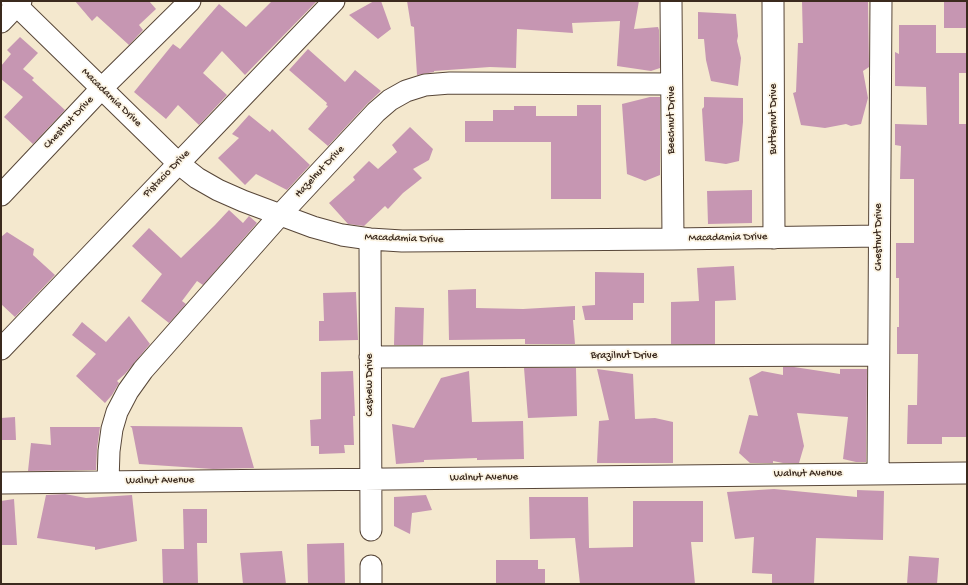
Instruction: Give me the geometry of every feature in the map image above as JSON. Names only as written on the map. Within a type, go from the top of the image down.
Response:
[{"type":"street","name":"Chestnut Drive","points":[[1,195],[101,89],[190,1]]},
{"type":"street","name":"Pistacio Drive","points":[[1,349],[334,1]]},
{"type":"street","name":"Beechnut Drive","points":[[671,1],[672,239]]},
{"type":"street","name":"Butternut Drive","points":[[773,1],[774,238]]},
{"type":"street","name":"Chestnut Drive","points":[[878,473],[881,1]]},
{"type":"street","name":"Macadamia Drive","points":[[17,3],[101,89],[178,163],[197,178],[218,190],[280,215],[342,235],[402,241],[879,236]]},
{"type":"street","points":[[1,22],[17,3]]},
{"type":"street","name":"Hazelnut Drive","points":[[108,482],[109,451],[112,430],[117,412],[128,391],[143,370],[280,215],[376,112],[390,100],[406,90],[425,85],[450,83],[672,84]]},
{"type":"street","name":"Cashew Drive","points":[[370,239],[370,530]]},
{"type":"street","name":"Brazilnut Drive","points":[[370,357],[878,355]]},
{"type":"street","name":"Walnut Avenue","points":[[1,483],[967,473]]},
{"type":"building","points":[[75,1],[149,1],[156,9],[139,25],[143,30],[129,45],[97,16],[92,21]]},
{"type":"building","points":[[272,1],[317,1],[245,75],[222,51],[203,73],[227,95],[199,125],[178,105],[166,119],[134,92],[173,44],[180,49],[219,4],[246,27]]},
{"type":"building","points":[[374,1],[381,1],[391,29],[378,39],[349,15]]},
{"type":"building","points":[[407,1],[639,1],[634,29],[658,27],[660,68],[651,71],[617,66],[620,21],[572,23],[573,33],[517,29],[516,68],[490,67],[434,71],[417,75],[414,27],[411,26]]},
{"type":"building","points":[[802,1],[868,1],[869,67],[863,71],[868,98],[861,124],[851,126],[846,124],[825,128],[801,125],[793,93],[796,92],[798,43],[803,43]]},
{"type":"building","points":[[944,1],[967,1],[967,28],[944,28]]},
{"type":"building","points":[[698,12],[736,14],[737,41],[741,58],[738,86],[711,81],[706,60],[704,39],[698,39]]},
{"type":"building","points":[[899,25],[936,25],[936,53],[967,53],[967,73],[959,73],[959,124],[967,124],[967,437],[942,437],[942,444],[907,444],[908,405],[917,405],[918,354],[897,354],[897,327],[899,327],[899,278],[896,278],[896,243],[914,243],[914,179],[900,179],[901,146],[895,145],[895,124],[927,125],[926,87],[895,86],[895,52],[899,54]]},
{"type":"building","points":[[20,37],[38,53],[23,69],[34,78],[32,80],[65,110],[33,144],[4,117],[23,97],[1,79],[1,66],[11,54],[7,50]]},
{"type":"building","points":[[308,49],[345,82],[355,70],[381,91],[328,146],[308,129],[328,106],[326,105],[327,103],[289,70]]},
{"type":"building","points":[[650,97],[660,97],[660,175],[645,181],[627,174],[622,104]]},
{"type":"building","points":[[704,97],[743,98],[743,122],[739,161],[726,164],[705,161],[702,109],[704,107]]},
{"type":"building","points":[[577,105],[601,105],[601,199],[551,199],[551,142],[465,142],[465,121],[493,121],[493,110],[514,110],[514,106],[536,106],[536,116],[577,116]]},
{"type":"building","points":[[249,115],[270,132],[272,129],[310,165],[287,190],[256,174],[245,185],[218,158],[239,138],[232,134]]},
{"type":"building","points":[[410,127],[433,149],[429,160],[413,169],[422,178],[403,193],[388,209],[385,206],[364,226],[348,224],[329,203],[355,180],[353,177],[369,161],[378,169],[397,152],[392,145]]},
{"type":"building","points":[[752,190],[752,223],[708,224],[707,191]]},
{"type":"building","points":[[229,210],[243,223],[249,216],[257,223],[203,285],[197,281],[182,301],[186,304],[169,323],[141,301],[162,274],[132,246],[149,228],[181,258]]},
{"type":"building","points":[[7,232],[34,249],[33,255],[55,275],[15,317],[1,304],[1,237]]},
{"type":"building","points":[[734,266],[736,300],[715,301],[715,344],[671,344],[671,302],[699,301],[697,268]]},
{"type":"building","points":[[595,272],[644,273],[644,303],[633,303],[633,320],[585,320],[582,306],[595,305]]},
{"type":"building","points":[[476,289],[476,308],[523,309],[575,306],[575,320],[573,320],[575,344],[525,344],[525,339],[449,340],[448,290]]},
{"type":"building","points":[[356,292],[358,340],[319,341],[319,321],[324,321],[323,293]]},
{"type":"building","points":[[395,307],[424,308],[423,345],[394,345]]},
{"type":"building","points":[[129,316],[150,344],[125,374],[117,381],[119,383],[105,403],[76,376],[96,354],[72,335],[82,322],[106,342]]},
{"type":"building","points":[[783,367],[794,367],[840,374],[840,369],[867,369],[866,462],[856,462],[843,459],[848,417],[797,413],[804,446],[799,463],[783,463],[773,461],[773,463],[750,463],[739,453],[749,415],[758,416],[749,378],[762,371],[783,375]]},
{"type":"building","points":[[524,368],[576,368],[577,416],[528,418]]},
{"type":"building","points":[[597,369],[633,374],[635,419],[655,418],[673,422],[673,463],[597,463],[599,421],[609,420]]},
{"type":"building","points":[[353,371],[355,416],[353,416],[354,445],[344,445],[345,453],[319,454],[319,446],[311,446],[310,420],[321,419],[321,372]]},
{"type":"building","points":[[469,371],[472,422],[523,421],[524,459],[477,460],[477,458],[424,460],[424,462],[396,464],[392,424],[414,428],[441,378]]},
{"type":"building","points":[[15,417],[16,440],[1,440],[1,418]]},
{"type":"building","points":[[130,426],[242,427],[254,468],[213,469],[139,464],[132,428]]},
{"type":"building","points":[[50,427],[100,427],[96,470],[28,471],[31,443],[51,445]]},
{"type":"building","points":[[774,489],[857,497],[857,490],[884,491],[883,540],[816,538],[814,584],[772,584],[772,574],[752,573],[754,537],[735,539],[727,492]]},
{"type":"building","points":[[65,494],[86,498],[132,495],[137,541],[95,550],[95,547],[37,538],[46,495]]},
{"type":"building","points":[[426,495],[432,510],[412,513],[410,534],[394,526],[394,497]]},
{"type":"building","points":[[529,497],[588,497],[589,548],[633,547],[633,501],[703,501],[703,542],[691,542],[695,584],[580,584],[575,538],[530,539]]},
{"type":"building","points":[[14,499],[17,545],[1,545],[1,501]]},
{"type":"building","points":[[183,509],[207,509],[207,543],[197,543],[198,584],[163,584],[162,549],[184,549]]},
{"type":"building","points":[[344,543],[345,584],[308,584],[307,544]]},
{"type":"building","points":[[282,551],[286,584],[243,584],[240,553]]},
{"type":"building","points":[[909,556],[939,558],[937,584],[907,584]]},
{"type":"building","points":[[496,560],[538,560],[538,569],[545,569],[545,584],[496,584]]}]
